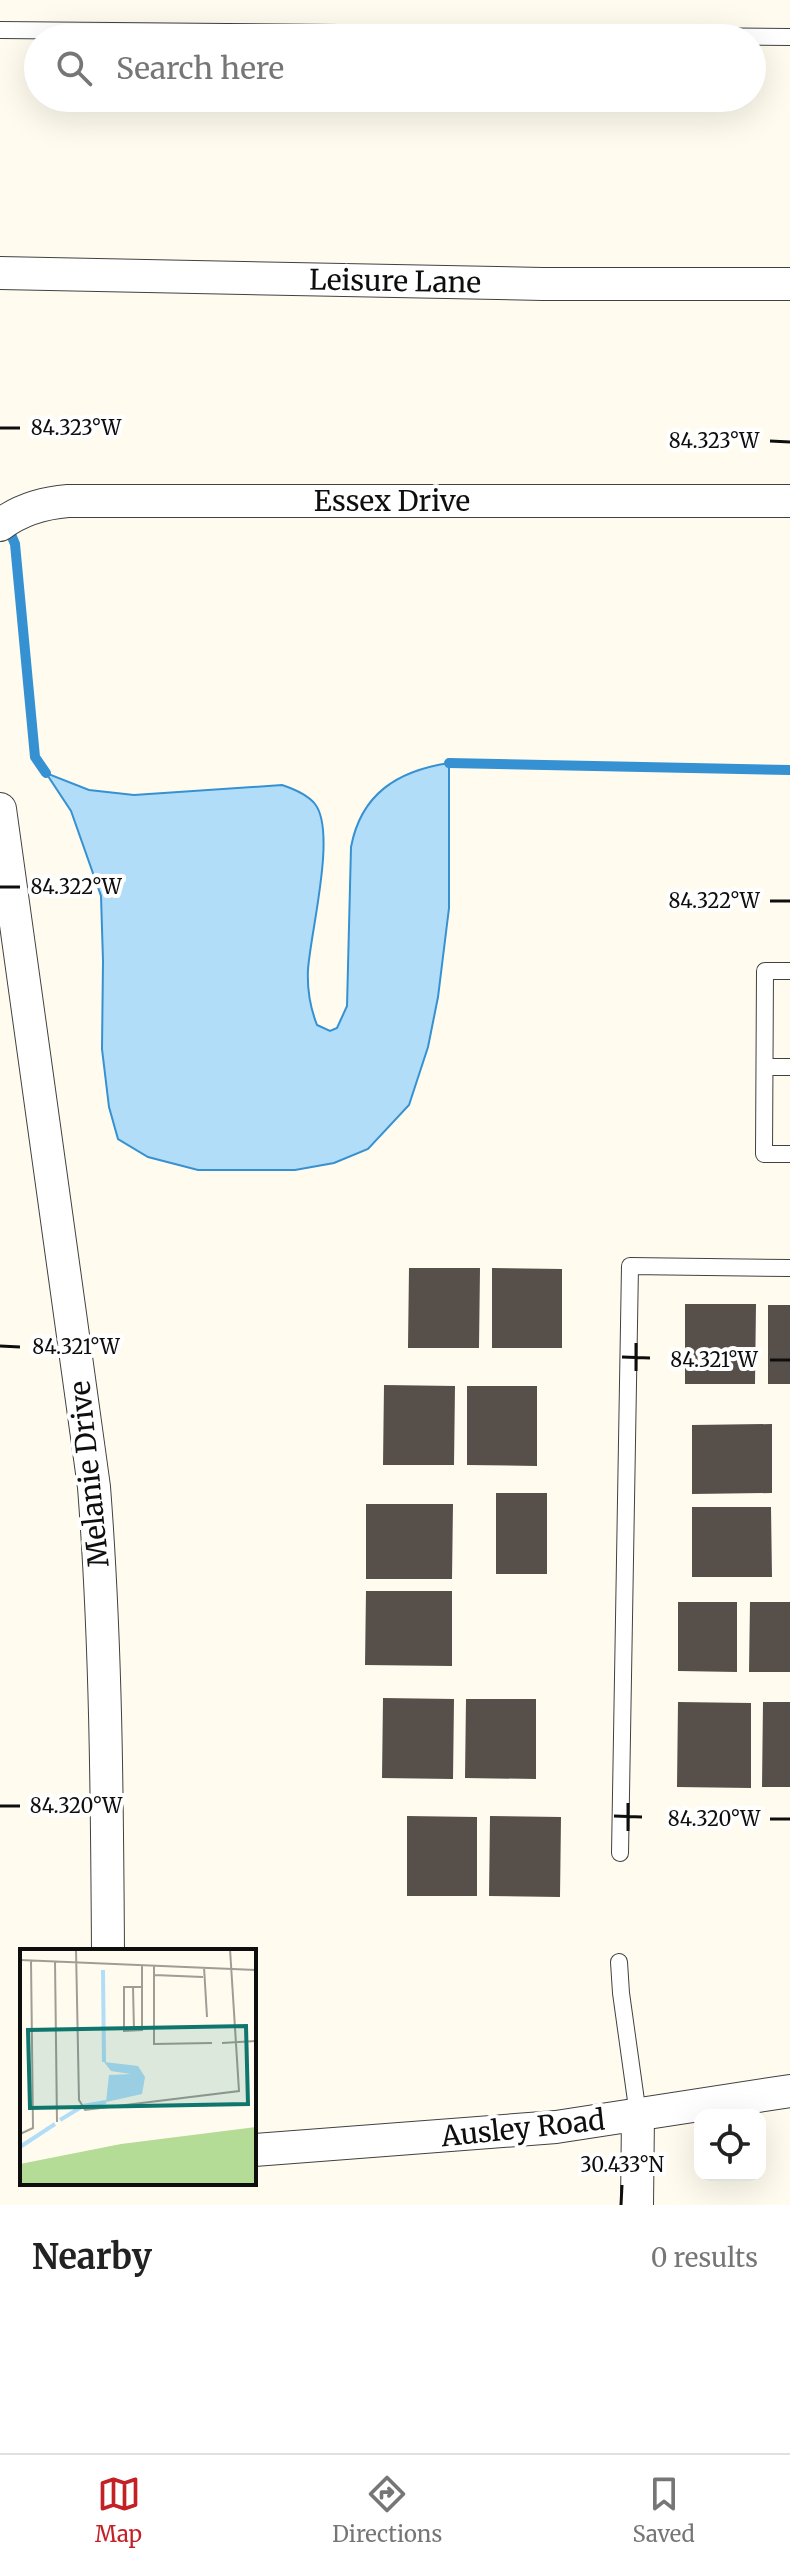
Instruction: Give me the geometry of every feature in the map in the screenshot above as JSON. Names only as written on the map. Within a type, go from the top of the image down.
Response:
[{"type":"street","name":"Leisure Lane","points":[[0,273],[543,284],[790,284]]},
{"type":"street","name":"Essex Drive","points":[[6,520],[45,503],[68,501],[790,501]]},
{"type":"street","name":"Melanie Drive","points":[[0,809],[94,1487],[102,1592],[108,1949]]},
{"type":"street","name":"Ausley Road","points":[[256,2150],[556,2127],[790,2091]]},
{"type":"street","points":[[637,2205],[638,2115]]},
{"type":"lane","points":[[0,30],[24,30]]},
{"type":"lane","points":[[766,37],[790,37]]},
{"type":"lane","points":[[790,971],[765,971],[764,1154],[790,1154]]},
{"type":"lane","points":[[765,1067],[790,1067]]},
{"type":"lane","points":[[620,1853],[630,1266],[790,1268]]},
{"type":"lane","points":[[619,1962],[638,2115]]},
{"type":"water","points":[[449,763],[449,908],[438,997],[428,1047],[409,1105],[368,1149],[334,1163],[295,1170],[198,1170],[148,1157],[118,1139],[109,1107],[102,1049],[101,896],[71,811],[46,773],[89,790],[134,795],[282,785],[312,800],[321,818],[323,859],[308,984],[317,1025],[330,1031],[337,1028],[347,1006],[351,847],[363,813],[384,788],[398,779]]},
{"type":"building","points":[[409,1268],[480,1268],[479,1348],[408,1348]]},
{"type":"building","points":[[492,1268],[562,1269],[562,1348],[492,1348]]},
{"type":"building","points":[[685,1304],[756,1304],[755,1384],[685,1384]]},
{"type":"building","points":[[768,1305],[790,1305],[790,1384],[768,1384]]},
{"type":"building","points":[[384,1385],[455,1386],[454,1465],[383,1465]]},
{"type":"building","points":[[467,1386],[537,1386],[537,1466],[467,1465]]},
{"type":"building","points":[[772,1424],[772,1493],[692,1494],[692,1425]]},
{"type":"building","points":[[496,1493],[547,1493],[547,1574],[496,1574]]},
{"type":"building","points":[[366,1504],[453,1504],[452,1579],[366,1579]]},
{"type":"building","points":[[692,1507],[771,1507],[772,1577],[692,1577]]},
{"type":"building","points":[[366,1591],[452,1591],[452,1666],[365,1665]]},
{"type":"building","points":[[678,1602],[737,1602],[737,1672],[678,1671]]},
{"type":"building","points":[[750,1602],[790,1602],[790,1672],[749,1672]]},
{"type":"building","points":[[383,1698],[454,1699],[453,1779],[382,1778]]},
{"type":"building","points":[[466,1699],[536,1699],[536,1779],[465,1778]]},
{"type":"building","points":[[678,1702],[751,1703],[751,1788],[677,1787]]},
{"type":"building","points":[[763,1702],[790,1702],[790,1787],[762,1787]]},
{"type":"building","points":[[407,1816],[477,1817],[477,1896],[407,1896]]},
{"type":"building","points":[[490,1816],[561,1817],[560,1897],[489,1896]]},
{"type":"waterway","points":[[7,525],[15,544],[35,757],[46,773]]},
{"type":"waterway","points":[[449,763],[790,770]]}]
